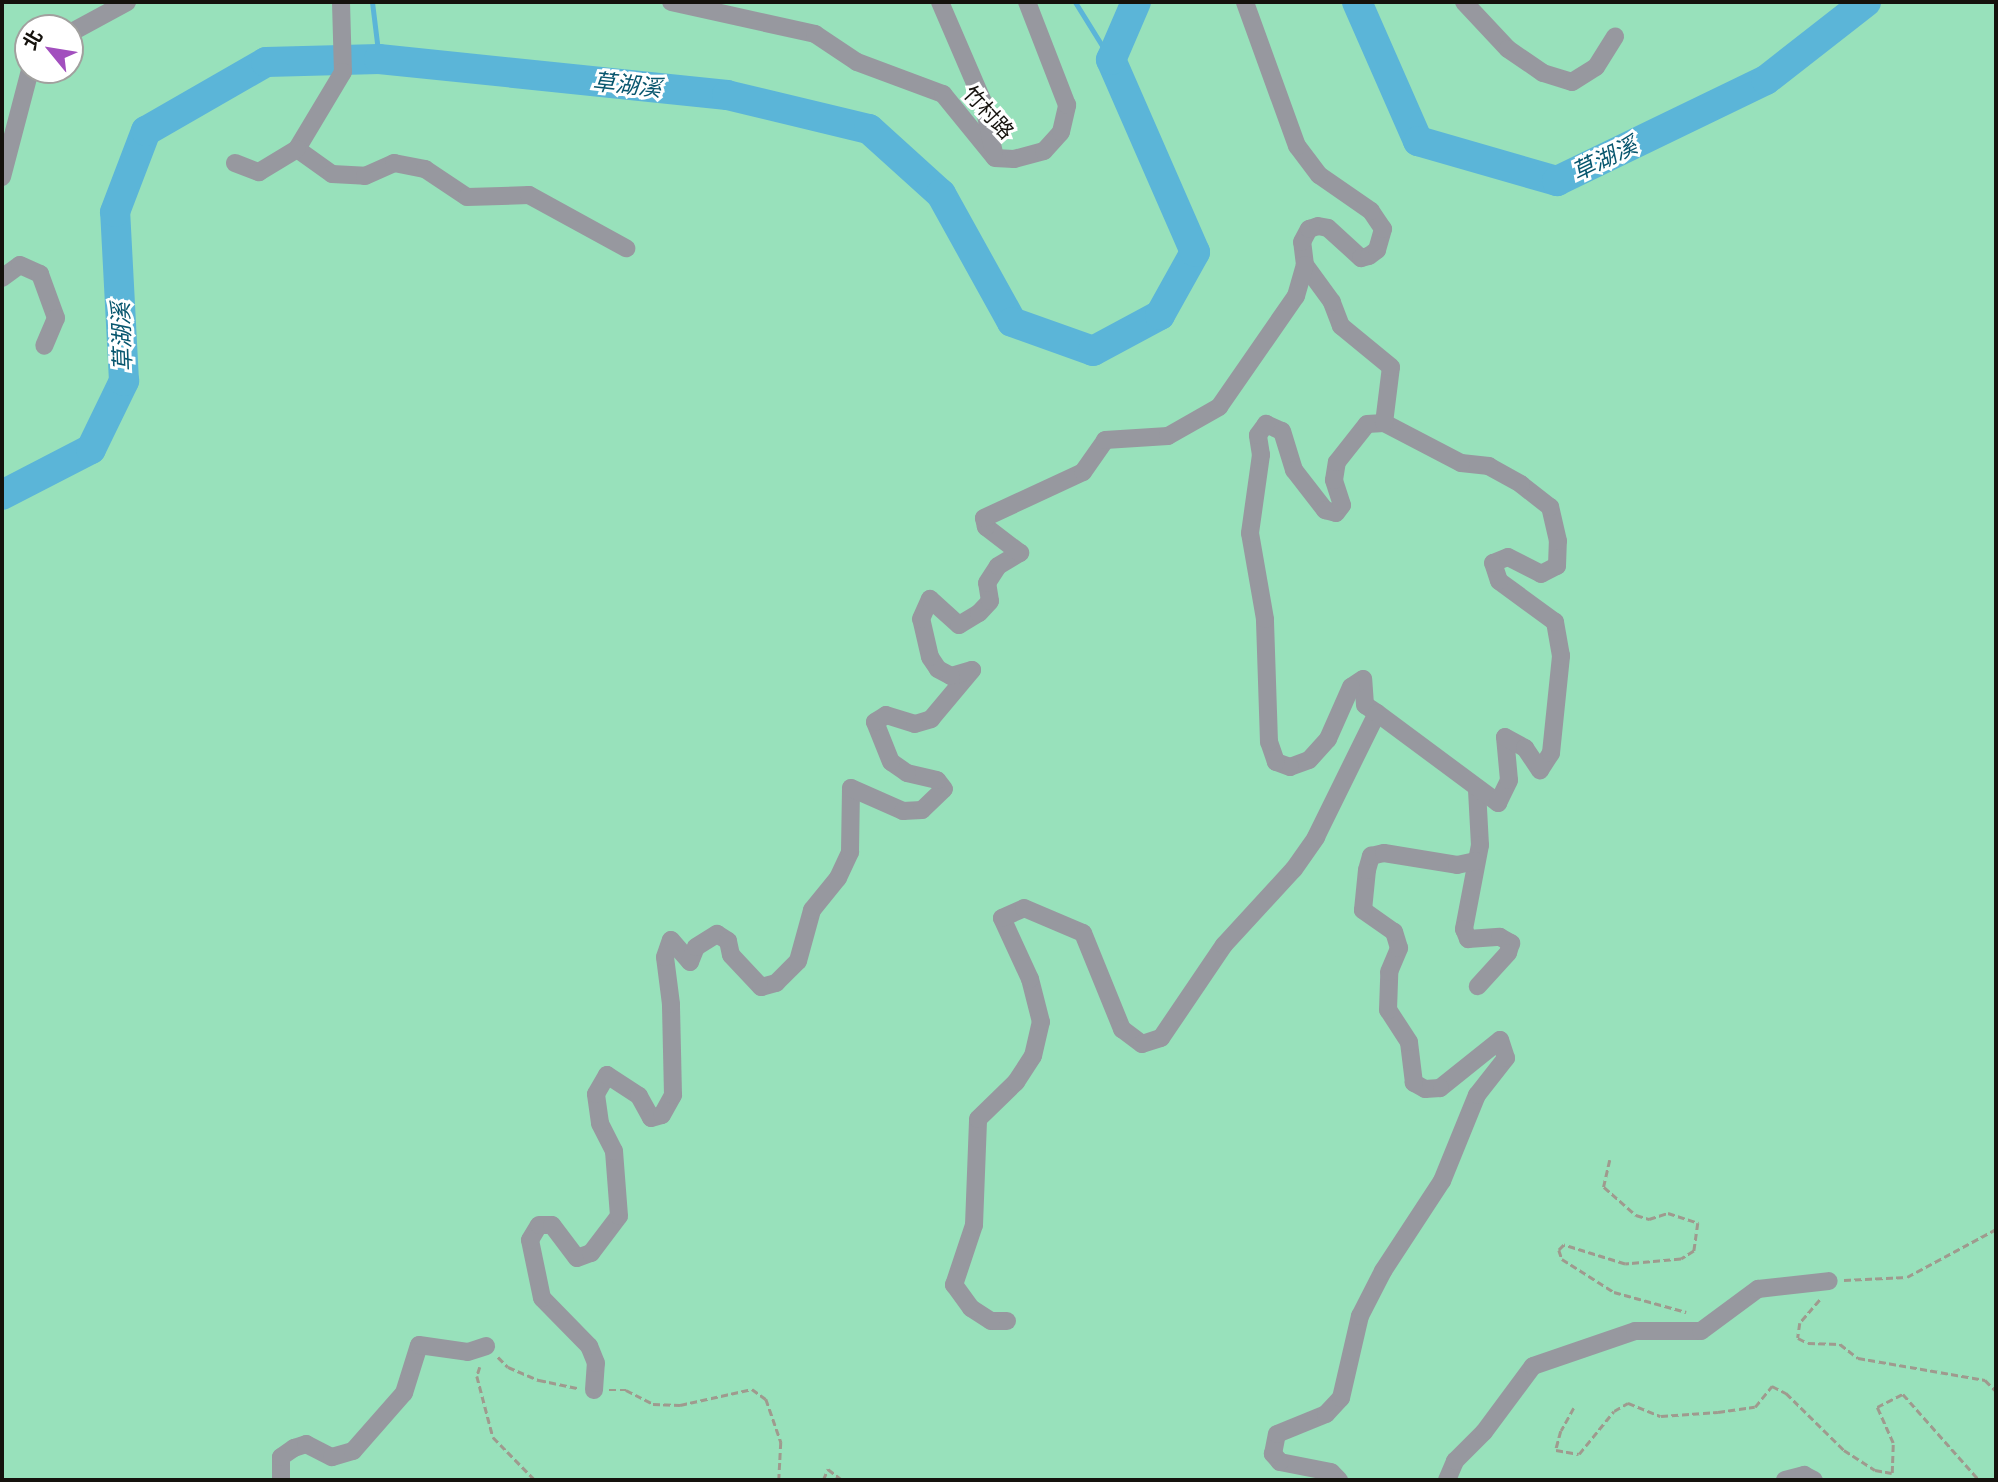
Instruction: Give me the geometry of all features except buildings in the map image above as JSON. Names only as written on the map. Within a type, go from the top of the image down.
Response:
[{"type":"street","points":[[84,25],[127,2]]},
{"type":"street","points":[[234,163],[259,172],[297,149],[343,72],[341,2]]},
{"type":"street","name":"竹村路","points":[[671,2],[815,34],[858,62],[943,94],[995,158],[1014,159],[1044,151],[1061,132],[1068,104],[1027,2]]},
{"type":"street","points":[[940,2],[984,102],[995,158]]},
{"type":"street","points":[[594,1390],[596,1363],[589,1346],[542,1298],[530,1240],[539,1226],[552,1226],[577,1258],[591,1253],[619,1216],[614,1151],[600,1123],[596,1094],[607,1075],[639,1096],[651,1118],[662,1115],[673,1095],[671,1004],[665,957],[671,940],[690,962],[696,947],[717,934],[728,941],[731,956],[761,987],[776,983],[798,961],[812,910],[838,878],[850,852],[851,788],[903,811],[922,810],[944,789],[937,780],[907,773],[891,762],[875,722],[886,715],[915,724],[931,719],[972,670],[951,676],[938,669],[930,657],[920,619],[930,599],[959,625],[979,614],[990,601],[987,583],[998,566],[1020,553],[986,527],[984,518],[1083,472],[1105,440],[1168,436],[1219,407],[1296,296],[1305,265],[1302,242],[1309,229],[1328,228],[1361,258],[1377,250],[1383,229],[1371,211],[1320,175],[1297,146],[1245,2]]},
{"type":"street","points":[[1464,2],[1508,49],[1543,74],[1573,82],[1596,67],[1615,37]]},
{"type":"street","points":[[2,177],[26,84]]},
{"type":"street","points":[[297,149],[332,174],[365,176],[394,163],[425,169],[467,197],[529,195],[626,248]]},
{"type":"street","points":[[2,278],[20,265],[40,274],[56,318],[44,346]]},
{"type":"street","points":[[1305,265],[1332,302],[1341,326],[1391,367],[1384,423]]},
{"type":"street","points":[[1384,423],[1461,463],[1489,466],[1521,484],[1550,508],[1558,541],[1557,566],[1541,574],[1508,557],[1493,563],[1499,581],[1555,622],[1561,656],[1551,753],[1540,770],[1525,748],[1505,737],[1509,780],[1498,803],[1477,790],[1447,762],[1366,705],[1363,679],[1351,687],[1328,739],[1309,760],[1290,767],[1276,762],[1269,742],[1265,619],[1250,534],[1261,455],[1258,435],[1266,424],[1282,431],[1294,470],[1325,510],[1336,513],[1342,505],[1334,480],[1337,461],[1367,424],[1384,423]]},
{"type":"street","points":[[1007,1321],[991,1321],[971,1308],[954,1284],[974,1226],[978,1119],[1016,1082],[1033,1056],[1041,1022],[1030,979],[1002,918],[1024,908],[1083,933],[1122,1029],[1142,1044],[1161,1038],[1224,944],[1261,908],[1317,837],[1377,713]]},
{"type":"street","points":[[1477,790],[1481,823],[1466,908],[1468,939],[1500,937],[1511,943],[1508,953],[1478,986]]},
{"type":"street","points":[[1339,1480],[1331,1472],[1280,1462],[1273,1454],[1277,1434],[1326,1414],[1340,1398],[1360,1317],[1383,1271],[1442,1181],[1477,1095],[1506,1058],[1500,1040],[1440,1088],[1425,1089],[1414,1083],[1409,1042],[1388,1010],[1389,972],[1399,948],[1394,932],[1363,910],[1367,870],[1371,856],[1384,853],[1457,865],[1476,861]]},
{"type":"street","points":[[1447,1480],[1455,1461],[1483,1432],[1533,1366],[1635,1331],[1700,1331],[1758,1289],[1829,1280]]},
{"type":"street","points":[[281,1480],[281,1457],[294,1448],[306,1444],[341,1457],[362,1442],[404,1392],[419,1345],[468,1352],[486,1346]]},
{"type":"street","points":[[1784,1480],[1804,1475],[1814,1480]]},
{"type":"path","points":[[1610,1160],[1605,1187],[1636,1215],[1649,1219],[1668,1213],[1698,1223],[1693,1251],[1682,1259],[1625,1264],[1564,1245],[1559,1250],[1562,1259],[1614,1292],[1716,1322]]},
{"type":"path","points":[[1996,1229],[1907,1277],[1829,1280],[1826,1292],[1800,1323],[1798,1338],[1808,1343],[1840,1344],[1858,1358],[1985,1380],[1996,1391]]},
{"type":"path","points":[[535,1480],[490,1429],[477,1376],[486,1346],[508,1367],[539,1380],[594,1390],[626,1390],[653,1404],[680,1405],[752,1389],[766,1399],[781,1442],[779,1480]]},
{"type":"path","points":[[1574,1408],[1556,1450],[1579,1454],[1614,1411],[1628,1403],[1661,1416],[1718,1412],[1755,1407],[1772,1386],[1786,1393],[1844,1450],[1875,1470],[1892,1473],[1893,1443],[1877,1407],[1903,1394],[1979,1480]]},
{"type":"path","points":[[823,1480],[828,1469],[842,1480]]},
{"type":"green space","points":[[2,2],[1996,2],[1996,1480],[2,1480]]},
{"type":"waterway","points":[[372,2],[379,59]]},
{"type":"waterway","name":"草湖溪","points":[[1075,2],[1111,60]]},
{"type":"waterway","name":"草湖溪","points":[[2,495],[91,449],[124,381],[115,212],[146,131],[266,62],[379,59],[727,95],[869,129],[941,194],[1012,322],[1093,351],[1160,315],[1195,252],[1111,60],[1136,2]]},
{"type":"waterway","name":"草湖溪","points":[[1357,2],[1418,141],[1557,181],[1766,80],[1866,2]]}]
